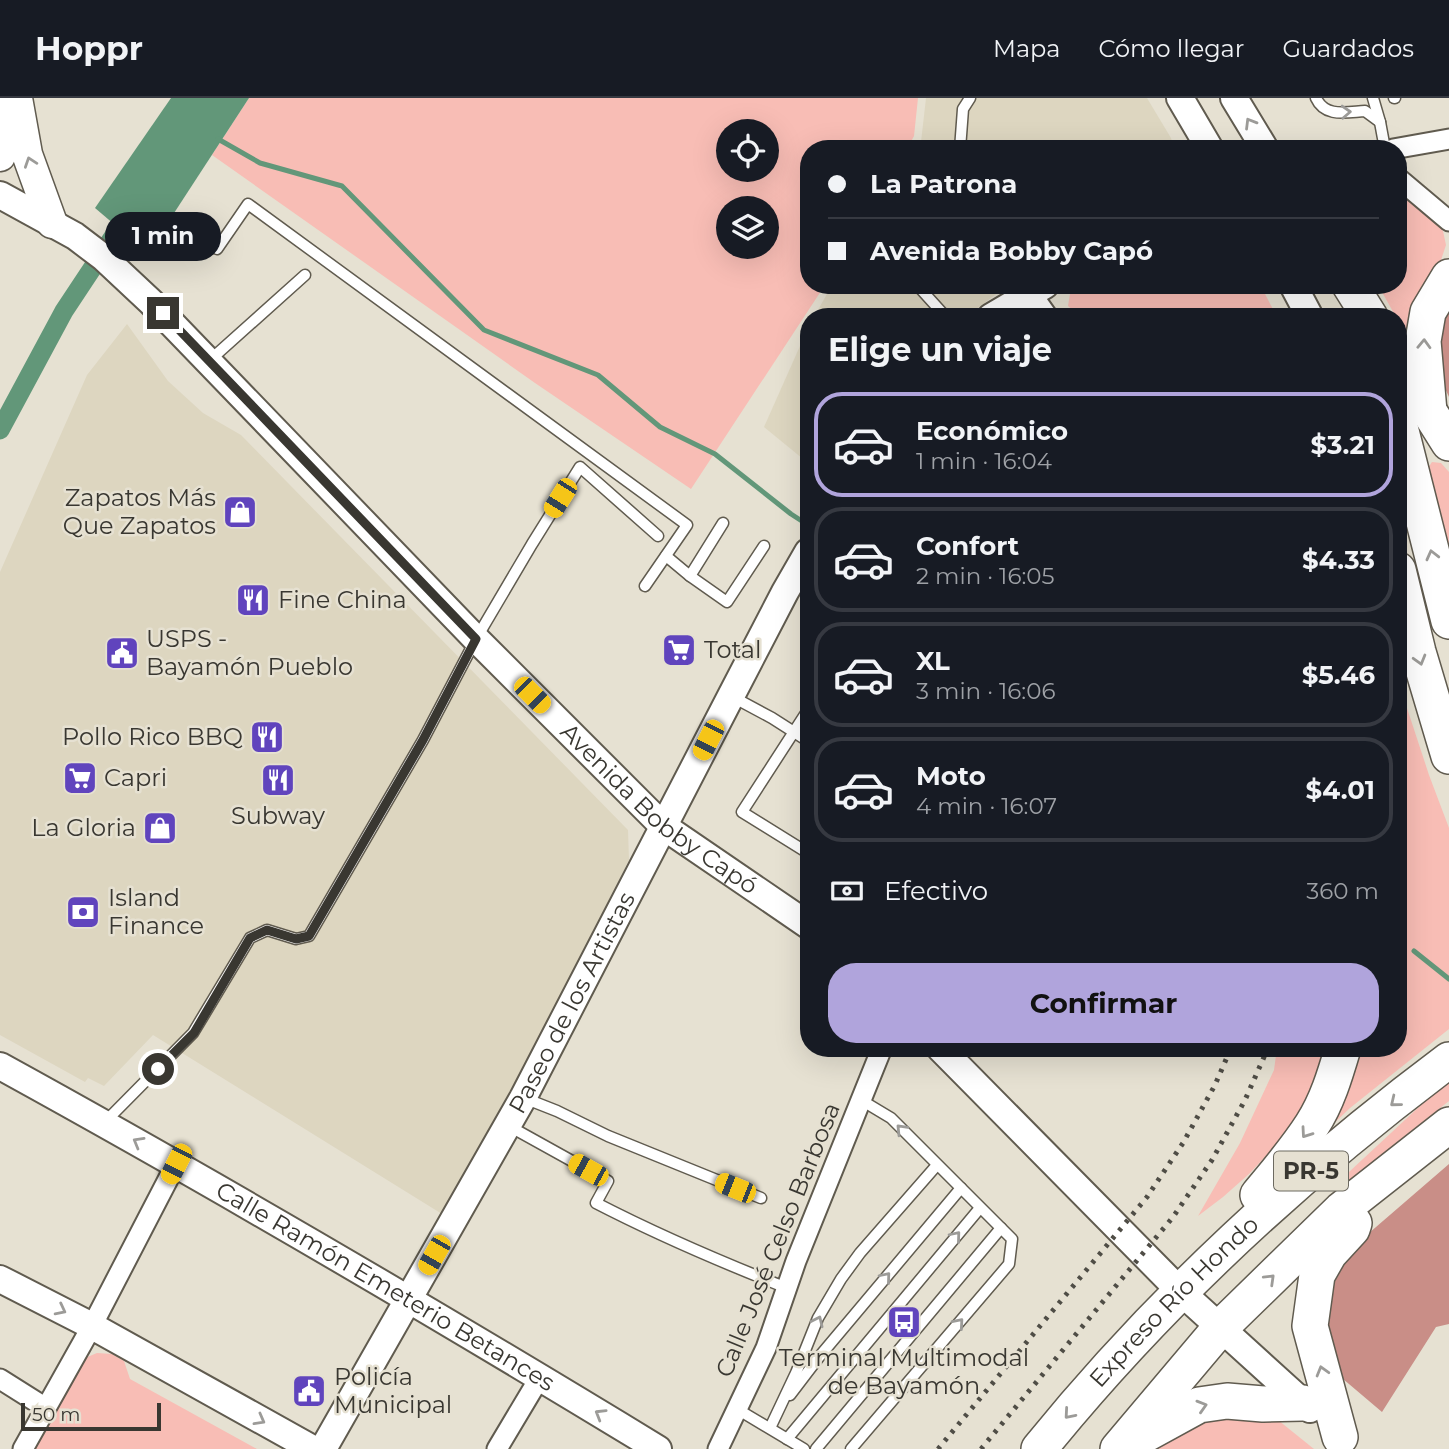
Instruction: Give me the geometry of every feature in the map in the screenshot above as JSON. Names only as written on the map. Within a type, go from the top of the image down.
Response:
[{"type":"highway","points":[[1422,512],[1414,415],[1428,312],[1449,277]]},
{"type":"highway","points":[[1407,392],[1414,415],[1449,443]]},
{"type":"highway","points":[[1407,476],[1422,512],[1449,621]]},
{"type":"highway","points":[[1407,607],[1449,756]]},
{"type":"highway","points":[[1180,1291],[1313,1124],[1340,1057]]},
{"type":"highway","name":"Expreso Río Hondo","points":[[1039,1449],[1180,1291],[1272,1204],[1449,1060]]},
{"type":"highway","name":"Expreso Río Hondo","points":[[1119,1449],[1221,1327],[1341,1210],[1449,1125]]},
{"type":"highway","points":[[1346,1443],[1310,1326],[1317,1276],[1329,1254],[1352,1229],[1368,1188]]},
{"type":"highway","points":[[1119,1449],[1199,1405],[1227,1401],[1303,1403]]},
{"type":"main road","points":[[17,98],[27,154],[52,223]]},
{"type":"main road","points":[[0,110],[5,133],[0,156]]},
{"type":"street","points":[[1180,98],[1205,140]]},
{"type":"street","points":[[1234,98],[1260,140]]},
{"type":"street","points":[[1407,146],[1449,139]]},
{"type":"street","points":[[1407,186],[1449,221]]},
{"type":"street","name":"Avenida Bobby Capó","points":[[0,195],[75,236],[104,258],[151,302],[476,639],[663,826],[800,920]]},
{"type":"street","points":[[1005,308],[1029,294]]},
{"type":"street","name":"Paseo de los Artistas","points":[[323,1449],[523,1098],[800,566]]},
{"type":"street","name":"Calle José Celso Barbosa","points":[[718,1449],[766,1348],[786,1288],[877,1057]]},
{"type":"street","points":[[949,1057],[1180,1291],[1346,1443]]},
{"type":"street","name":"Calle Ramón Emeterio Betances","points":[[0,1066],[410,1298],[658,1449]]},
{"type":"street","points":[[23,1449],[92,1326],[176,1164]]},
{"type":"street","points":[[0,1279],[92,1326],[313,1449]]},
{"type":"street","points":[[497,1449],[540,1377]]},
{"type":"street","points":[[0,1379],[46,1408]]},
{"type":"lane","points":[[961,140],[963,109],[970,98]]},
{"type":"lane","points":[[1316,98],[1318,104],[1331,113],[1365,111],[1380,122]]},
{"type":"lane","points":[[1373,98],[1383,140]]},
{"type":"lane","points":[[217,249],[248,204],[687,525],[645,586]]},
{"type":"lane","points":[[208,362],[305,275]]},
{"type":"lane","points":[[925,294],[938,308]]},
{"type":"lane","points":[[104,1123],[194,1033],[250,938],[267,930],[296,939],[309,936],[423,740],[476,639],[580,467],[658,536]]},
{"type":"lane","points":[[690,576],[723,523]]},
{"type":"lane","points":[[666,556],[727,602],[764,547]]},
{"type":"lane","points":[[731,696],[800,736]]},
{"type":"lane","points":[[800,723],[742,812],[800,848]]},
{"type":"lane","points":[[523,1098],[608,1136],[761,1198]]},
{"type":"lane","points":[[851,1449],[1009,1264],[1012,1239],[891,1118],[860,1100]]},
{"type":"lane","points":[[508,1125],[608,1181],[596,1203],[647,1230],[786,1288]]},
{"type":"lane","points":[[770,1428],[818,1318],[841,1279],[860,1253],[937,1165]]},
{"type":"lane","points":[[770,1428],[819,1357],[961,1188]]},
{"type":"lane","points":[[787,1439],[980,1208]]},
{"type":"lane","points":[[816,1449],[1001,1228]]},
{"type":"lane","points":[[737,1409],[804,1449]]},
{"type":"shaded area","points":[[171,98],[249,98],[148,253],[95,208]]},
{"type":"shaded area","points":[[249,98],[918,98],[912,140],[800,140],[800,294],[819,294],[810,308],[800,308],[800,323],[691,489],[535,383],[212,155]]},
{"type":"shaded area","points":[[926,98],[1147,98],[1172,140],[921,140]]},
{"type":"shaded area","points":[[1407,199],[1431,217],[1443,231],[1446,245],[1408,329],[1407,308],[1391,308],[1383,294],[1407,294]]},
{"type":"shaded area","points":[[1449,291],[1449,397],[1444,386],[1436,340]]},
{"type":"shaded area","points":[[827,294],[996,294],[978,308],[819,308]]},
{"type":"shaded area","points":[[1070,294],[1265,294],[1272,308],[1070,308],[1068,306]]},
{"type":"shaded area","points":[[127,324],[168,381],[203,413],[241,435],[628,830],[629,860],[506,1106],[442,1214],[153,1035],[104,1086],[88,1078],[85,1082],[0,1035],[0,572],[87,375]]},
{"type":"shaded area","points":[[800,346],[800,456],[764,427]]},
{"type":"shaded area","points":[[1432,462],[1441,463],[1449,472],[1449,603],[1426,471]]},
{"type":"shaded area","points":[[1407,708],[1449,828],[1449,1029],[1350,1108],[1305,1151],[1346,1057],[1407,1057]]},
{"type":"shaded area","points":[[1276,1057],[1324,1057],[1304,1108],[1278,1143],[1249,1174],[1198,1216],[1240,1143],[1274,1070]]},
{"type":"shaded area","points":[[1449,1079],[1449,1101],[1396,1143],[1342,1193],[1335,1185]]},
{"type":"shaded area","points":[[1449,1164],[1449,1324],[1436,1327],[1382,1412],[1336,1373],[1324,1335],[1333,1285],[1354,1246]]},
{"type":"shaded area","points":[[97,1353],[112,1354],[124,1361],[130,1379],[257,1449],[32,1449],[85,1358]]},
{"type":"shaded area","points":[[1214,1412],[1273,1416],[1314,1449],[1141,1449]]},
{"type":"waterway","points":[[218,139],[260,163],[342,186],[484,330],[598,375],[660,427],[715,454],[800,520]]},
{"type":"waterway","points":[[0,430],[64,311],[119,228]]},
{"type":"waterway","points":[[1414,951],[1449,979]]},
{"type":"railway","points":[[938,1449],[1147,1197],[1183,1143],[1227,1057]]},
{"type":"railway","points":[[981,1449],[1173,1217],[1212,1160],[1245,1100],[1264,1057]]},
{"type":"place","name":"Zapatos Más Que Zapatos","points":[[240,512]]},
{"type":"place","name":"Fine China","points":[[253,600]]},
{"type":"place","name":"Total","points":[[679,650]]},
{"type":"place","name":"USPS - Bayamón Pueblo","points":[[122,653]]},
{"type":"place","name":"Pollo Rico BBQ","points":[[267,737]]},
{"type":"place","name":"Capri","points":[[80,778]]},
{"type":"place","name":"Subway","points":[[278,780]]},
{"type":"place","name":"La Gloria","points":[[160,828]]},
{"type":"place","name":"Island Finance","points":[[83,912]]},
{"type":"place","name":"Terminal Multimodal de Bayamón","points":[[904,1322]]},
{"type":"place","name":"Policía Municipal","points":[[309,1391]]},
{"type":"route","points":[[158,1069],[194,1033],[250,938],[267,930],[296,939],[309,936],[423,740],[476,639],[163,313]]}]
